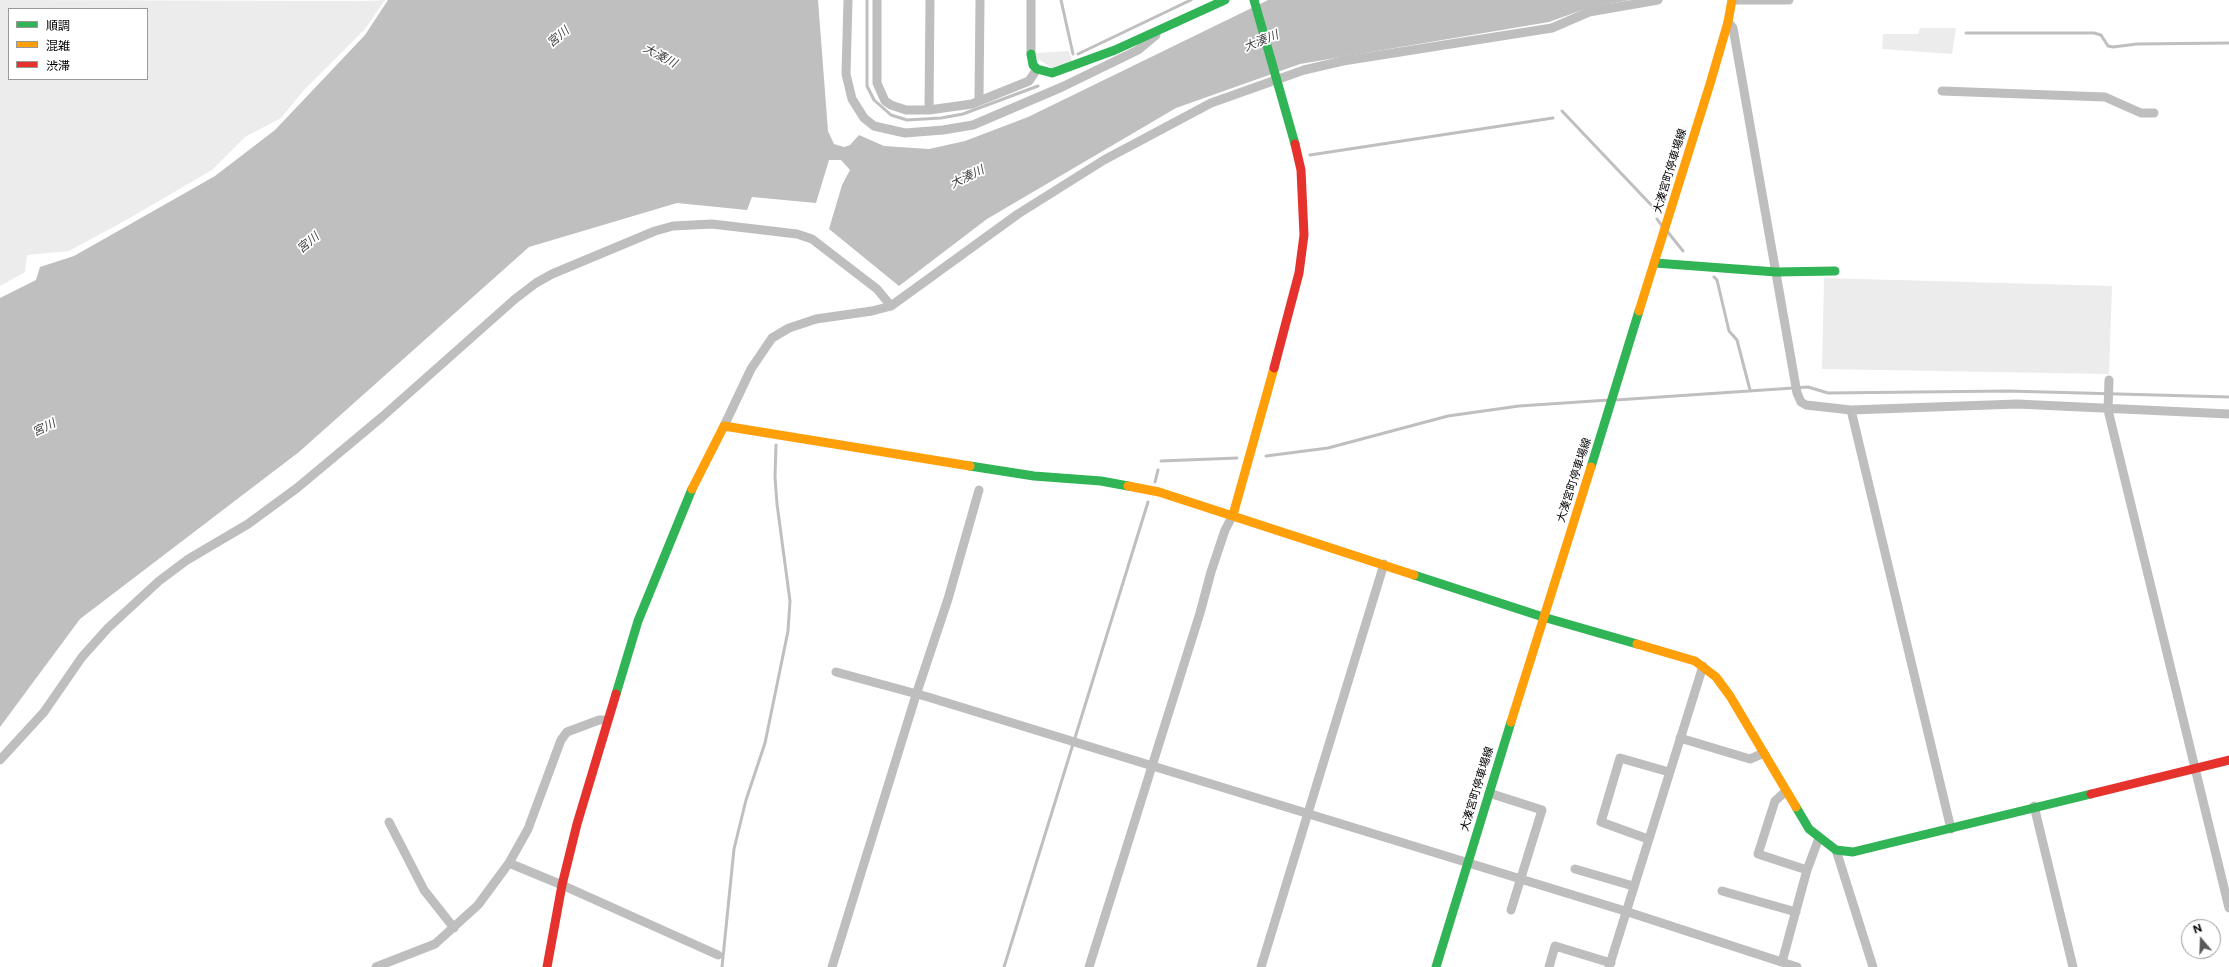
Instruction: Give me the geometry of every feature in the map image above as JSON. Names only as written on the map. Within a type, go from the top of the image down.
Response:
[{"type":"street","points":[[848,0],[846,74],[852,99],[864,118],[874,126],[905,133],[942,130],[973,125],[1062,87],[1138,50],[1166,28]]},
{"type":"street","points":[[877,0],[877,83],[881,95],[890,105],[906,110],[930,110],[972,104],[979,99],[1029,81],[1037,69]]},
{"type":"street","points":[[930,0],[930,110]]},
{"type":"street","points":[[979,99],[980,0]]},
{"type":"street","points":[[1031,0],[1031,54],[1033,65],[1037,69],[1052,73],[1115,50],[1225,0]]},
{"type":"street","points":[[1089,967],[1200,613],[1211,572],[1225,530],[1233,515],[1290,313],[1299,273],[1304,235],[1301,170],[1254,0]]},
{"type":"street","points":[[547,967],[562,884],[607,720],[638,621],[686,501],[751,369],[772,338],[789,328],[816,319],[872,311],[892,306],[1018,214],[1104,160],[1210,103],[1277,79],[1343,61],[1552,28],[1589,12],[1658,0]]},
{"type":"street","points":[[1732,0],[1789,0]]},
{"type":"street","name":"大湊宮町停車場線","points":[[1436,967],[1543,617],[1615,394],[1668,222],[1728,22],[1732,0]]},
{"type":"street","points":[[1728,22],[1733,28],[1797,393],[1800,402],[1806,405],[1851,410],[2017,404],[2108,410],[2229,414]]},
{"type":"street","points":[[1942,91],[2105,97],[2141,113],[2154,113]]},
{"type":"street","points":[[0,760],[44,712],[87,652],[108,628],[159,581],[187,560],[248,524],[297,488],[377,422],[515,299],[536,283],[552,274],[655,231],[673,226],[712,224],[798,234],[812,239],[877,289],[892,306]]},
{"type":"street","points":[[1655,263],[1776,272],[1835,271]]},
{"type":"street","points":[[2109,380],[2108,410],[2229,908]]},
{"type":"street","points":[[1851,410],[1951,829]]},
{"type":"street","points":[[724,426],[1034,476],[1130,485],[1159,492],[1233,515],[1543,617],[1688,658],[1702,666],[1716,677],[1730,696],[1809,829],[1836,850],[1853,852],[1951,829],[2034,806],[2229,760]]},
{"type":"street","points":[[832,967],[916,695],[950,592],[979,490]]},
{"type":"street","points":[[1261,967],[1309,814],[1384,564]]},
{"type":"street","points":[[1549,967],[1555,946],[1610,965],[1625,911],[1702,666]]},
{"type":"street","points":[[836,672],[1309,814],[1467,864],[1625,911],[1797,967]]},
{"type":"street","points":[[376,967],[435,944],[478,905],[509,863],[528,829],[561,740],[567,732],[599,720],[607,720]]},
{"type":"street","points":[[1680,738],[1750,759],[1764,753]]},
{"type":"street","points":[[1648,838],[1601,822],[1620,758],[1669,772]]},
{"type":"street","points":[[1786,791],[1775,800],[1758,854],[1807,870]]},
{"type":"street","points":[[1489,793],[1542,810],[1519,879],[1511,910]]},
{"type":"street","points":[[2034,806],[2073,967]]},
{"type":"street","points":[[389,822],[424,890],[454,928]]},
{"type":"street","points":[[1782,962],[1807,870],[1819,838]]},
{"type":"street","points":[[1836,850],[1873,967]]},
{"type":"street","points":[[509,863],[562,884],[718,955]]},
{"type":"street","points":[[1575,869],[1633,886]]},
{"type":"street","points":[[1722,891],[1796,912]]},
{"type":"shaded area","points":[[0,0],[385,0],[365,29],[304,90],[281,118],[245,137],[212,170],[128,219],[69,251],[27,255],[25,272],[0,286]]},
{"type":"shaded area","points":[[1920,28],[1956,28],[1952,54],[1882,49],[1883,34],[1918,34]]},
{"type":"shaded area","points":[[1069,51],[1072,61],[1052,68],[1036,58],[1036,53]]},
{"type":"shaded area","points":[[1824,278],[2112,286],[2109,374],[1822,369]]},
{"type":"water","points":[[388,0],[818,0],[828,131],[834,144],[844,147],[850,145],[859,135],[884,146],[929,149],[965,141],[1028,117],[1268,0],[1630,0],[1585,9],[1549,22],[1300,64],[1176,108],[987,219],[899,286],[829,229],[842,185],[850,170],[841,160],[829,160],[816,203],[752,197],[747,210],[677,203],[529,247],[299,452],[80,619],[0,727],[0,298],[36,280],[40,267],[74,256],[215,176],[275,130],[365,35]]},
{"type":"waterway","points":[[867,0],[867,86],[874,100],[891,115],[907,120],[941,118],[963,114],[1038,86]]},
{"type":"waterway","points":[[1061,0],[1073,54]]},
{"type":"waterway","points":[[1078,54],[1191,0]]},
{"type":"waterway","points":[[1966,33],[2094,33],[2101,35],[2108,46],[2113,47],[2137,44],[2229,43]]},
{"type":"waterway","points":[[1562,111],[1654,208]]},
{"type":"waterway","points":[[1310,155],[1553,118]]},
{"type":"waterway","points":[[1657,219],[1662,226]]},
{"type":"waterway","points":[[1667,231],[1683,251]]},
{"type":"waterway","points":[[1714,277],[1717,280],[1729,331],[1737,340],[1750,390]]},
{"type":"waterway","points":[[1616,400],[1808,387],[1828,393],[2008,391],[2229,397]]},
{"type":"waterway","points":[[1266,456],[1328,448],[1448,416],[1519,406],[1609,400]]},
{"type":"waterway","points":[[722,967],[734,849],[746,800],[765,743],[788,631],[790,601],[777,504],[775,477],[776,445]]},
{"type":"waterway","points":[[1161,461],[1237,458]]},
{"type":"waterway","points":[[1155,482],[1158,470]]},
{"type":"waterway","points":[[1004,967],[1148,502]]},
{"type":"traffic: fast","points":[[1031,54],[1033,65],[1037,69],[1052,73],[1115,50],[1225,0]]},
{"type":"traffic: fast","points":[[1254,0],[1295,144]]},
{"type":"traffic: fast","points":[[1655,263],[1776,272],[1835,271]]},
{"type":"traffic: fast","points":[[1591,467],[1639,311]]},
{"type":"traffic: fast","points":[[970,466],[1034,476],[1101,481],[1128,486]]},
{"type":"traffic: fast","points":[[616,694],[638,621],[692,489]]},
{"type":"traffic: fast","points":[[1414,575],[1543,617],[1637,644]]},
{"type":"traffic: fast","points":[[1436,967],[1511,722]]},
{"type":"traffic: fast","points":[[1796,807],[1809,829],[1836,850],[1853,852],[2091,794]]},
{"type":"traffic: slow","points":[[1639,311],[1710,84],[1728,22],[1732,0]]},
{"type":"traffic: slow","points":[[1233,515],[1274,368]]},
{"type":"traffic: slow","points":[[692,489],[724,426],[970,466]]},
{"type":"traffic: slow","points":[[1511,722],[1591,467]]},
{"type":"traffic: slow","points":[[1128,486],[1159,492],[1414,575]]},
{"type":"traffic: slow","points":[[1637,644],[1695,661],[1716,677],[1730,696],[1796,807]]},
{"type":"traffic: jam","points":[[1274,368],[1299,273],[1304,235],[1301,170],[1295,144]]},
{"type":"traffic: jam","points":[[547,967],[562,885],[577,824],[616,694]]},
{"type":"traffic: jam","points":[[2091,794],[2229,760]]},
{"type":"water label","name":"宮川","points":[[558,37]]},
{"type":"water label","name":"大湊川","points":[[1261,41]]},
{"type":"water label","name":"大湊川","points":[[660,56]]},
{"type":"water label","name":"大湊川","points":[[967,177]]},
{"type":"water label","name":"宮川","points":[[308,243]]},
{"type":"water label","name":"宮川","points":[[44,428]]}]
